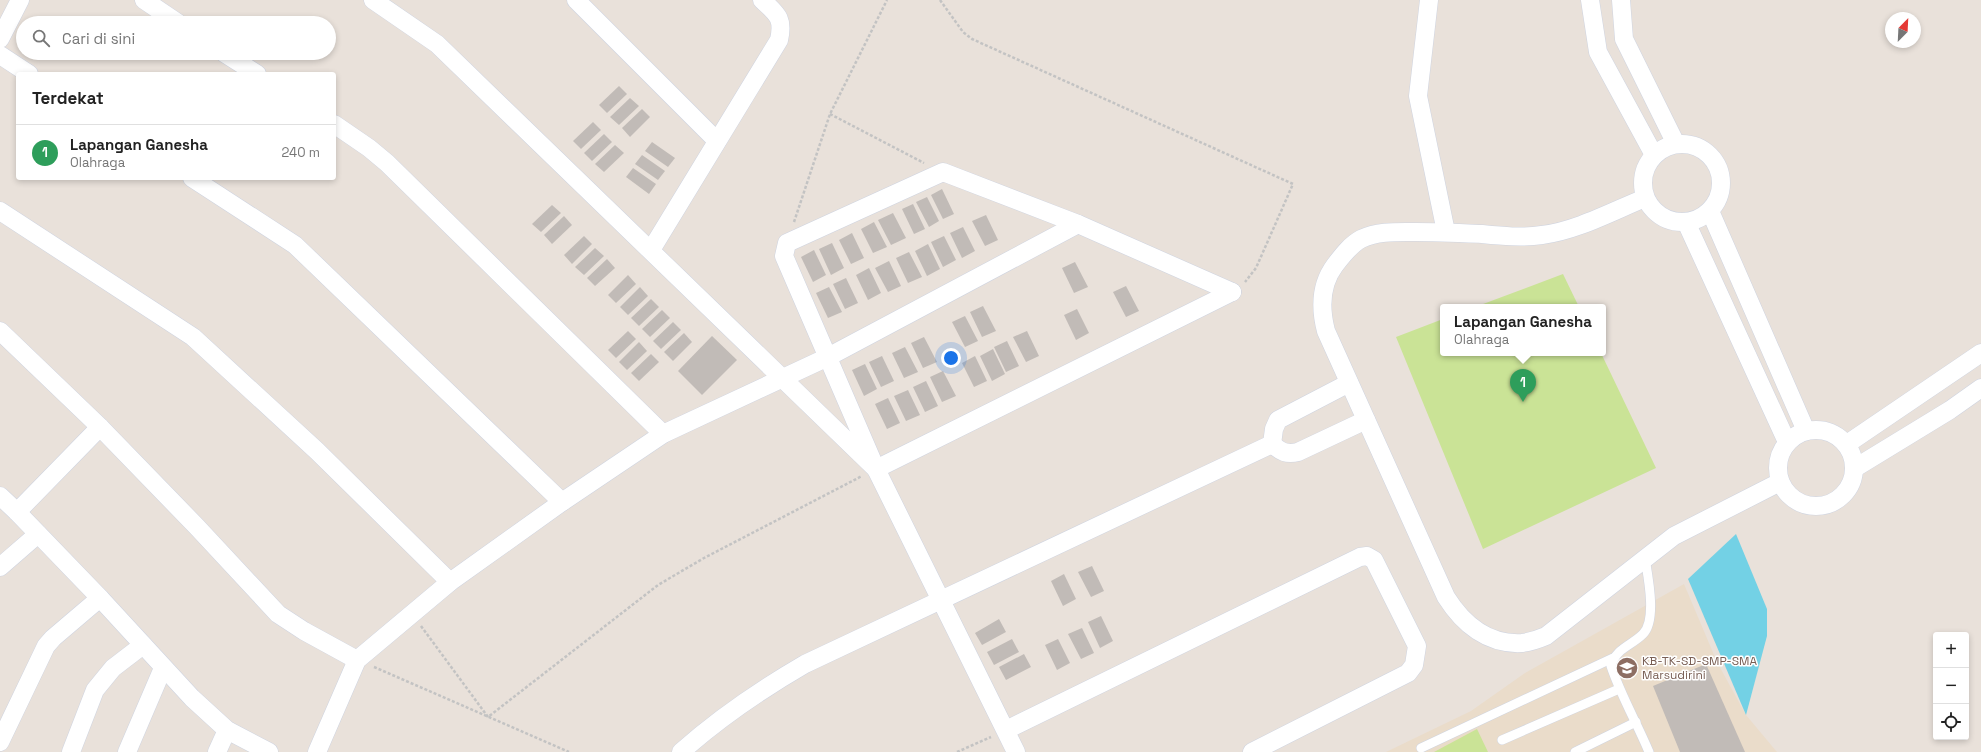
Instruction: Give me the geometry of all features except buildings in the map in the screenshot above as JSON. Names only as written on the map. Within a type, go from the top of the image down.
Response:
[{"type":"street","points":[[0,39],[20,0]]},
{"type":"street","points":[[144,0],[168,16]]},
{"type":"street","points":[[373,0],[437,44],[876,469]]},
{"type":"street","points":[[576,0],[717,141]]},
{"type":"street","points":[[651,250],[779,40],[782,27],[779,16],[762,0]]},
{"type":"street","points":[[1429,0],[1418,96],[1446,232]]},
{"type":"street","points":[[1590,0],[1598,52],[1654,155]]},
{"type":"street","points":[[1621,0],[1624,39],[1676,144]]},
{"type":"street","points":[[0,55],[26,72]]},
{"type":"street","points":[[235,60],[254,72]]},
{"type":"street","points":[[336,125],[369,148],[387,163],[663,434]]},
{"type":"street","points":[[1676,144],[1692,145],[1707,153],[1717,166],[1721,181],[1719,197],[1710,211],[1686,222],[1670,221],[1655,212],[1645,198],[1642,183],[1645,168],[1654,155],[1676,144]]},
{"type":"street","points":[[1016,752],[876,469],[784,256],[787,242],[943,172],[1078,224],[1232,292]]},
{"type":"street","points":[[195,180],[295,245],[562,502]]},
{"type":"street","points":[[1645,198],[1562,232],[1543,235],[1522,237],[1446,232],[1390,232],[1373,234],[1360,240],[1345,252],[1331,270],[1322,293],[1321,312],[1326,331],[1446,597],[1456,613],[1472,628],[1490,638],[1507,643],[1524,643],[1546,636],[1674,536],[1780,482]]},
{"type":"street","points":[[0,211],[193,337],[317,451],[450,582]]},
{"type":"street","points":[[1710,211],[1806,431]]},
{"type":"street","points":[[1686,222],[1787,442]]},
{"type":"street","points":[[317,752],[357,660],[450,582],[562,502],[663,434],[828,357],[1078,224]]},
{"type":"street","points":[[876,469],[1232,292]]},
{"type":"street","points":[[0,331],[100,427],[197,527],[278,614],[294,625],[357,660]]},
{"type":"street","points":[[1847,444],[1981,353]]},
{"type":"street","points":[[1272,444],[1274,430],[1278,420],[1349,383]]},
{"type":"street","points":[[1855,468],[1950,410],[1981,388]]},
{"type":"street","points":[[1272,444],[1280,451],[1289,454],[1298,452],[1366,420]]},
{"type":"street","points":[[16,512],[100,427]]},
{"type":"street","points":[[1806,431],[1828,431],[1847,444],[1855,468],[1850,488],[1834,503],[1813,506],[1794,499],[1780,482],[1778,462],[1787,442],[1806,431]]},
{"type":"street","points":[[681,752],[698,737],[805,664],[1272,444]]},
{"type":"street","points":[[0,496],[100,598],[163,668],[227,730],[269,752]]},
{"type":"street","points":[[0,567],[38,534]]},
{"type":"street","points":[[1006,730],[1360,557],[1367,556],[1374,560],[1417,646],[1414,665],[1408,673],[1252,752]]},
{"type":"street","points":[[0,742],[46,646],[52,638],[100,598]]},
{"type":"street","points":[[71,752],[95,690],[113,668],[143,645]]},
{"type":"street","points":[[128,752],[163,668]]},
{"type":"street","points":[[217,752],[227,730]]},
{"type":"lane","points":[[1645,558],[1652,610],[1644,633],[1617,653],[1613,658],[1611,666],[1619,689],[1649,752]]},
{"type":"lane","points":[[1421,748],[1613,658]]},
{"type":"lane","points":[[1502,740],[1619,689]]},
{"type":"lane","points":[[1575,752],[1636,722]]},
{"type":"path","points":[[787,242],[830,114],[888,0]]},
{"type":"path","points":[[940,0],[963,32],[972,39],[1294,184],[1256,268],[1245,282],[1232,292]]},
{"type":"path","points":[[830,114],[943,172]]},
{"type":"path","points":[[488,717],[658,585],[704,558],[876,469]]},
{"type":"path","points":[[412,614],[488,717]]},
{"type":"path","points":[[357,660],[569,752]]},
{"type":"path","points":[[957,752],[1006,730]]},
{"type":"shaded area","name":"KB-TK-SD-SMP-SMA Marsudirini","points":[[1684,584],[1717,662],[1746,715],[1777,752],[1386,752],[1471,711],[1525,673]]},
{"type":"green space","points":[[1563,274],[1578,304],[1483,304]]},
{"type":"green space","points":[[1440,320],[1440,356],[1602,356],[1656,468],[1483,549],[1396,337]]},
{"type":"green space","points":[[1477,729],[1488,752],[1434,752]]},
{"type":"water","points":[[1736,534],[1767,609],[1767,636],[1746,715],[1688,579]]},
{"type":"place","name":"Lapangan Ganesha","points":[[1523,402]]},
{"type":"place","name":"KB-TK-SD-SMP-SMA Marsudirini","points":[[1627,668]]}]
